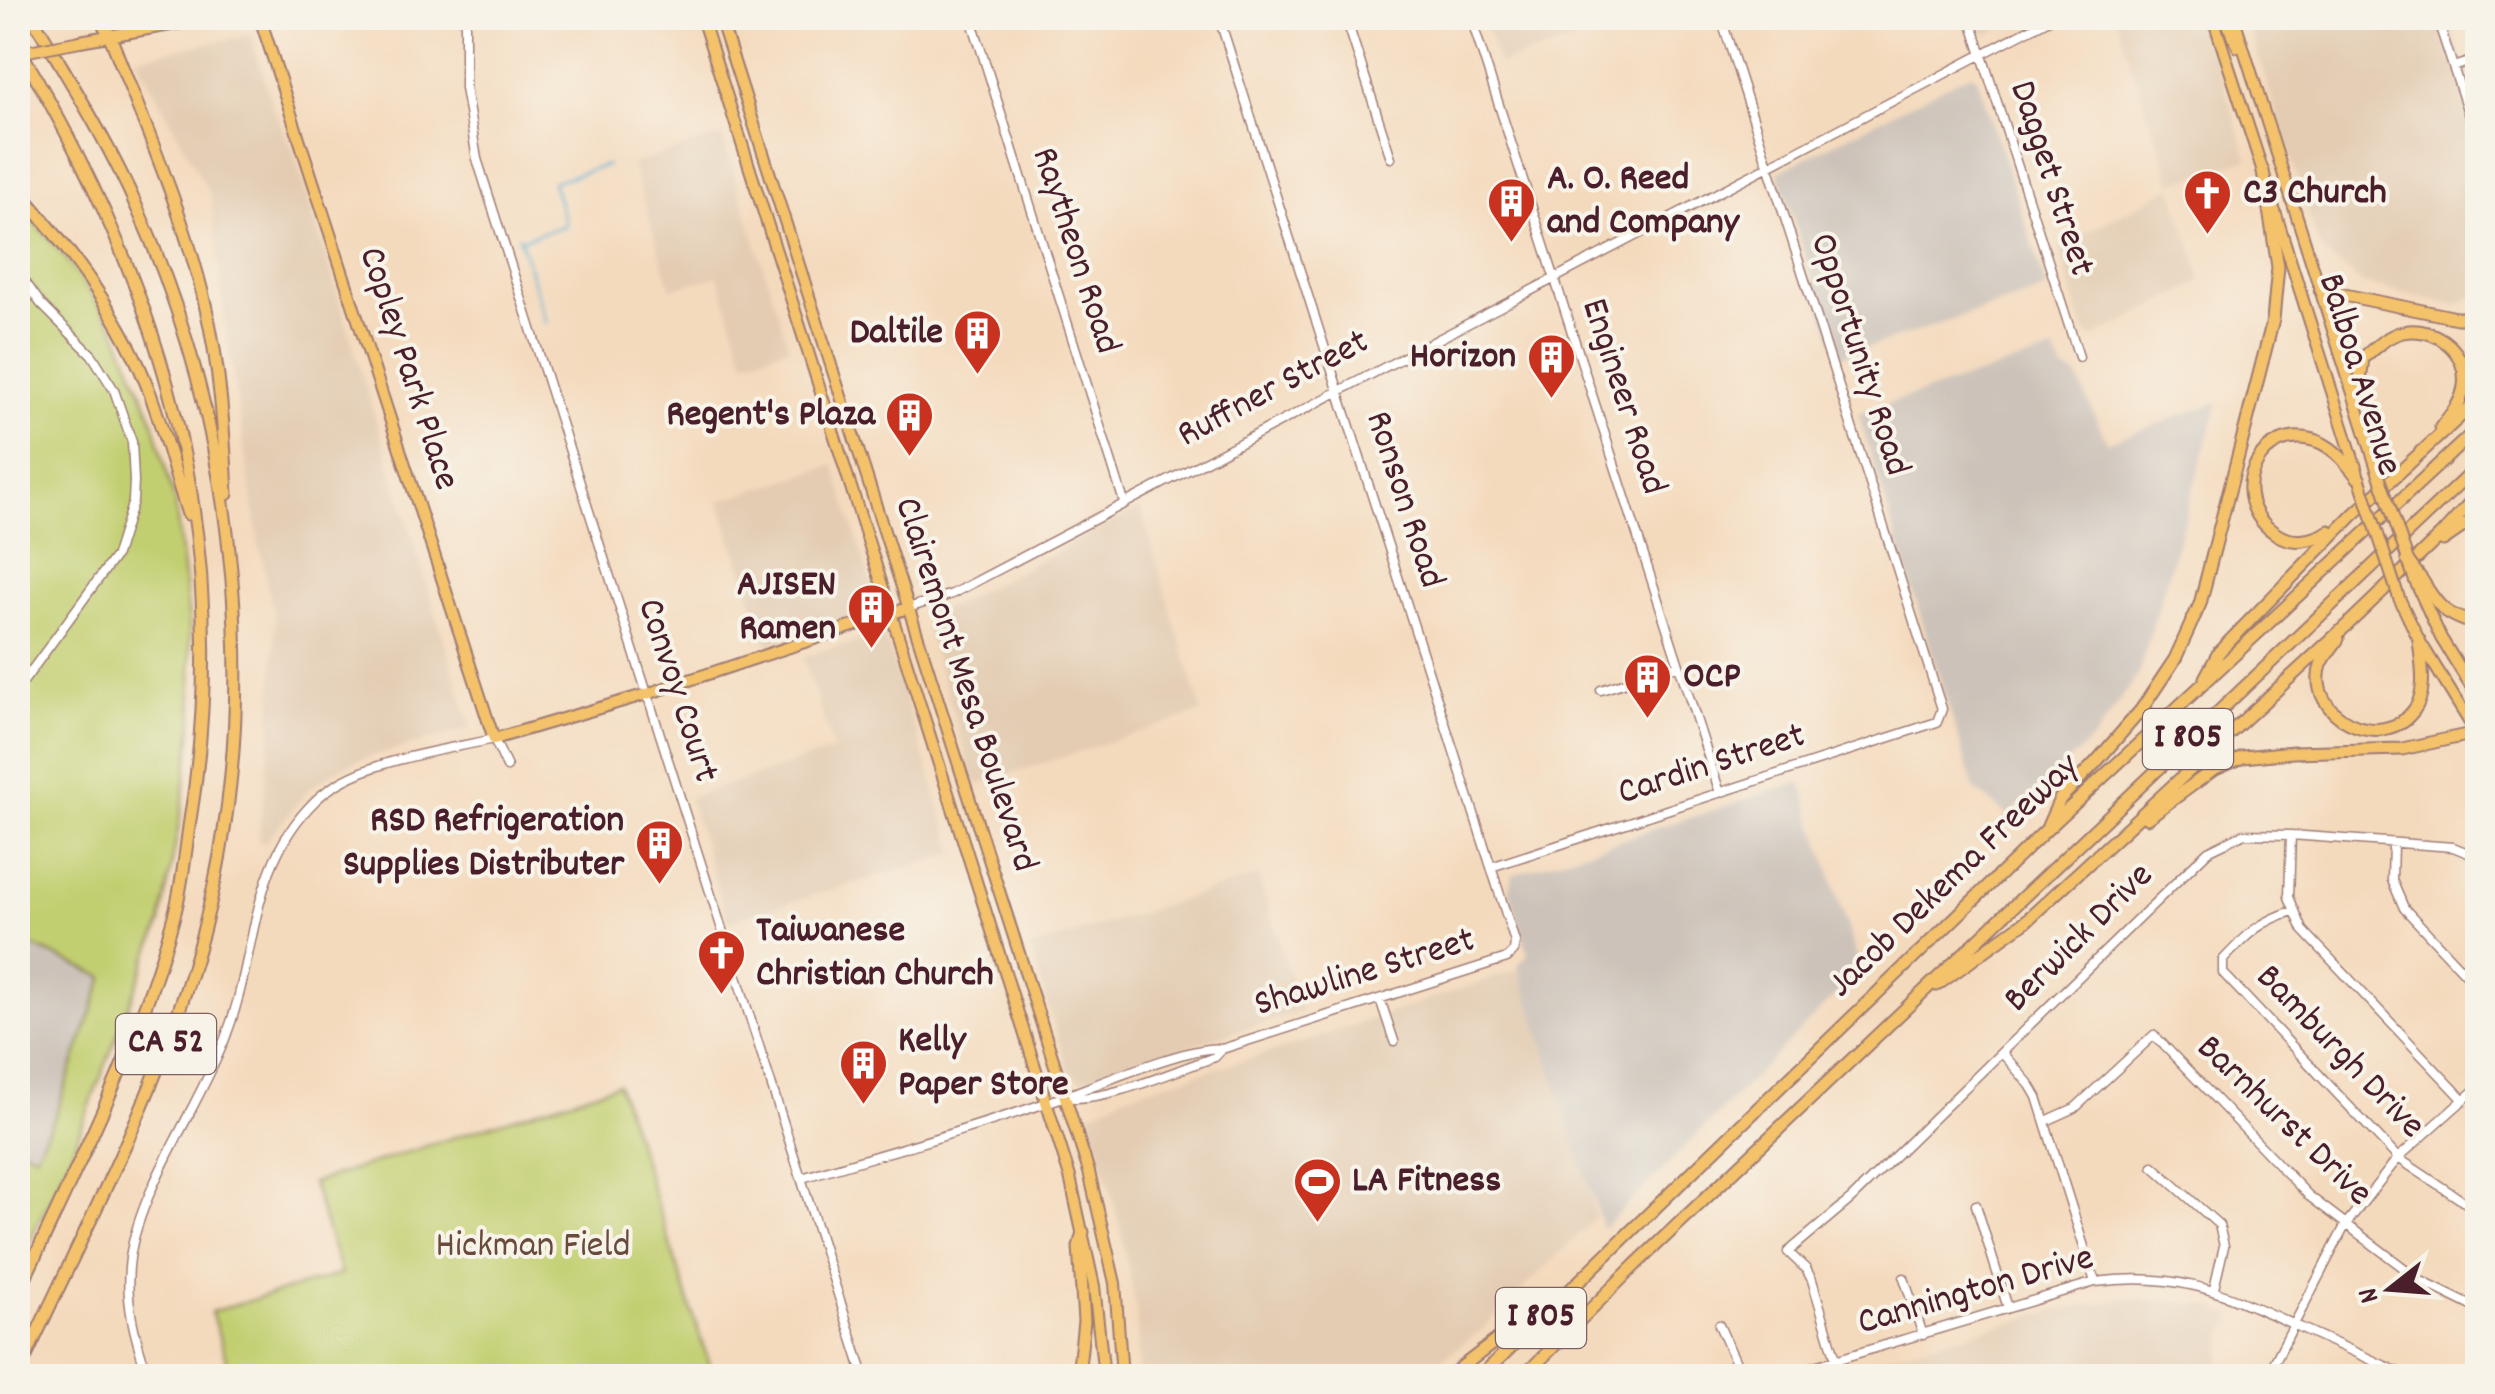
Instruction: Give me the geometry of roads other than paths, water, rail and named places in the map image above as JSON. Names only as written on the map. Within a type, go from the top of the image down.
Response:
[{"type":"highway","name":"CA 52","points":[[18,1374],[165,1047],[196,956],[216,866],[233,741],[229,538],[205,408],[163,270],[138,209],[103,138],[33,18]]},
{"type":"highway","points":[[100,18],[184,228],[206,306],[223,410],[229,538]]},
{"type":"highway","name":"CA 52","points":[[18,50],[98,192],[136,281],[173,399],[197,544],[205,655],[200,763],[175,913],[142,1019],[112,1092],[18,1293]]},
{"type":"highway","points":[[2045,832],[2060,798],[2097,762],[2149,698],[2175,659],[2200,604],[2273,320],[2278,267],[2263,171]]},
{"type":"highway","points":[[18,190],[84,270],[126,338],[150,395],[197,544]]},
{"type":"highway","points":[[2320,290],[2456,318],[2478,318]]},
{"type":"highway","points":[[2357,405],[2363,358],[2378,344],[2401,332],[2426,331],[2446,341],[2460,356],[2465,383],[2459,404],[2419,454]]},
{"type":"highway","points":[[2200,687],[2219,652],[2353,515],[2478,400]]},
{"type":"highway","name":"Jacob Dekema Freeway","points":[[1481,1376],[2045,832],[2478,428]]},
{"type":"highway","points":[[2353,515],[2320,538],[2287,541],[2261,525],[2248,497],[2252,469],[2264,452],[2281,442],[2301,439],[2319,442],[2333,451],[2360,480]]},
{"type":"highway","name":"Jacob Dekema Freeway","points":[[1524,1376],[1900,1012],[2478,466]]},
{"type":"highway","points":[[1900,1012],[2026,921],[2347,625],[2478,494]]},
{"type":"highway","points":[[2412,558],[2465,525],[2478,523]]},
{"type":"highway","points":[[2412,558],[2418,580],[2440,609],[2478,624]]},
{"type":"highway","points":[[2347,625],[2320,666],[2322,694],[2341,721],[2368,731],[2395,726],[2415,709],[2423,681],[2420,640]]},
{"type":"highway","points":[[2096,857],[2213,770],[2234,760],[2293,752],[2402,750],[2477,735]]},
{"type":"highway","points":[[1078,1376],[1084,1321],[1079,1247],[1083,1232]]},
{"type":"highway","points":[[1452,1376],[1601,1260]]},
{"type":"main road","points":[[18,50],[210,18]]},
{"type":"main road","name":"Copley Park Place","points":[[260,18],[494,739]]},
{"type":"main road","name":"Clairemont Mesa Boulevard","points":[[702,18],[1048,1102],[1083,1232],[1094,1286],[1104,1376]]},
{"type":"main road","name":"Clairemont Mesa Boulevard","points":[[720,18],[1089,1172],[1115,1283],[1122,1376]]},
{"type":"main road","name":"Balboa Avenue","points":[[2213,18],[2399,598],[2477,735]]},
{"type":"main road","points":[[2225,18],[2247,61]]},
{"type":"main road","name":"Balboa Avenue","points":[[2234,18],[2376,466],[2412,558]]},
{"type":"main road","points":[[2418,580],[2441,638],[2478,698]]},
{"type":"main road","name":"Ruffner Street","points":[[494,739],[647,694],[908,608]]},
{"type":"street","name":"Convoy Court","points":[[465,18],[465,88],[478,159],[864,1376]]},
{"type":"street","name":"Raytheon Road","points":[[971,18],[1124,502]]},
{"type":"street","name":"Ronson Road","points":[[1219,18],[1515,942]]},
{"type":"street","points":[[1346,18],[1390,158]]},
{"type":"street","name":"Engineer Road","points":[[1471,18],[1720,793]]},
{"type":"street","name":"Opportunity Road","points":[[1721,18],[1942,709]]},
{"type":"street","name":"Dagget Street","points":[[1970,18],[2079,357]]},
{"type":"street","name":"Ruffner Street","points":[[908,608],[952,594],[2051,18]]},
{"type":"street","points":[[2437,18],[2478,142]]},
{"type":"street","points":[[2453,67],[2478,60]]},
{"type":"street","points":[[18,272],[40,304],[92,355],[114,390],[132,442],[134,481],[133,500],[116,555],[18,689]]},
{"type":"street","points":[[1601,690],[1679,664]]},
{"type":"street","name":"Cardin Street","points":[[1492,867],[1937,722],[1942,709]]},
{"type":"street","points":[[148,1376],[131,1321],[131,1253],[144,1209],[226,1037],[242,986],[264,881],[275,854],[292,827],[319,797],[349,780],[403,759],[494,739],[506,767]]},
{"type":"street","name":"Berwick Drive","points":[[1836,1361],[1812,1280],[1788,1252],[1851,1200],[2208,851],[2243,834],[2292,835],[2453,847],[2478,857]]},
{"type":"street","points":[[2292,835],[2288,883],[2293,911],[2303,930],[2462,1098]]},
{"type":"street","points":[[2393,842],[2392,880],[2404,908],[2478,987]]},
{"type":"street","name":"Bamburgh Drive","points":[[2293,911],[2264,920],[2223,960],[2223,972],[2398,1158],[2478,1211]]},
{"type":"street","name":"Shawline Street","points":[[802,1178],[1507,958],[1514,951],[1515,942]]},
{"type":"street","points":[[1380,999],[1394,1041]]},
{"type":"street","name":"Barnhurst Drive","points":[[2046,1120],[2075,1108],[2154,1034],[2309,1196],[2421,1281],[2478,1310]]},
{"type":"street","points":[[2002,1054],[2030,1084],[2046,1120],[2096,1282]]},
{"type":"street","points":[[2271,1376],[2293,1324],[2346,1224],[2398,1158],[2478,1086]]},
{"type":"street","points":[[2153,1166],[2218,1225],[2224,1246],[2214,1289]]},
{"type":"street","points":[[1976,1206],[2008,1308]]},
{"type":"street","points":[[1904,1278],[1923,1335]]},
{"type":"street","name":"Cannington Drive","points":[[1782,1376],[2096,1282],[2130,1278],[2172,1280],[2214,1289],[2407,1376]]},
{"type":"street","points":[[1720,1325],[1742,1376]]},
{"type":"street","points":[[1836,1361],[1840,1376]]},
{"type":"street","points":[[2374,1376],[2381,1364]]},
{"type":"waterway","points":[[520,240],[566,225],[552,182],[607,165]]},
{"type":"waterway","points":[[519,236],[546,323]]},
{"type":"place","name":"C3 Church","points":[[2208,236]]},
{"type":"place","name":"A. O. Reed and Company","points":[[1512,244]]},
{"type":"place","name":"Daltile","points":[[978,376]]},
{"type":"place","name":"Horizon","points":[[1551,400]]},
{"type":"place","name":"Regent's Plaza","points":[[910,458]]},
{"type":"place","name":"AJISEN Ramen","points":[[871,650]]},
{"type":"place","name":"OCP","points":[[1648,720]]},
{"type":"place","name":"RSD Refrigeration Supplies Distributer","points":[[659,886]]},
{"type":"place","name":"Taiwanese Christian Church","points":[[721,996]]},
{"type":"place","name":"Kelly Paper Store","points":[[863,1106]]},
{"type":"place","name":"LA Fitness","points":[[1317,1224]]},
{"type":"park label","name":"Hickman Field","points":[[533,1247]]}]
